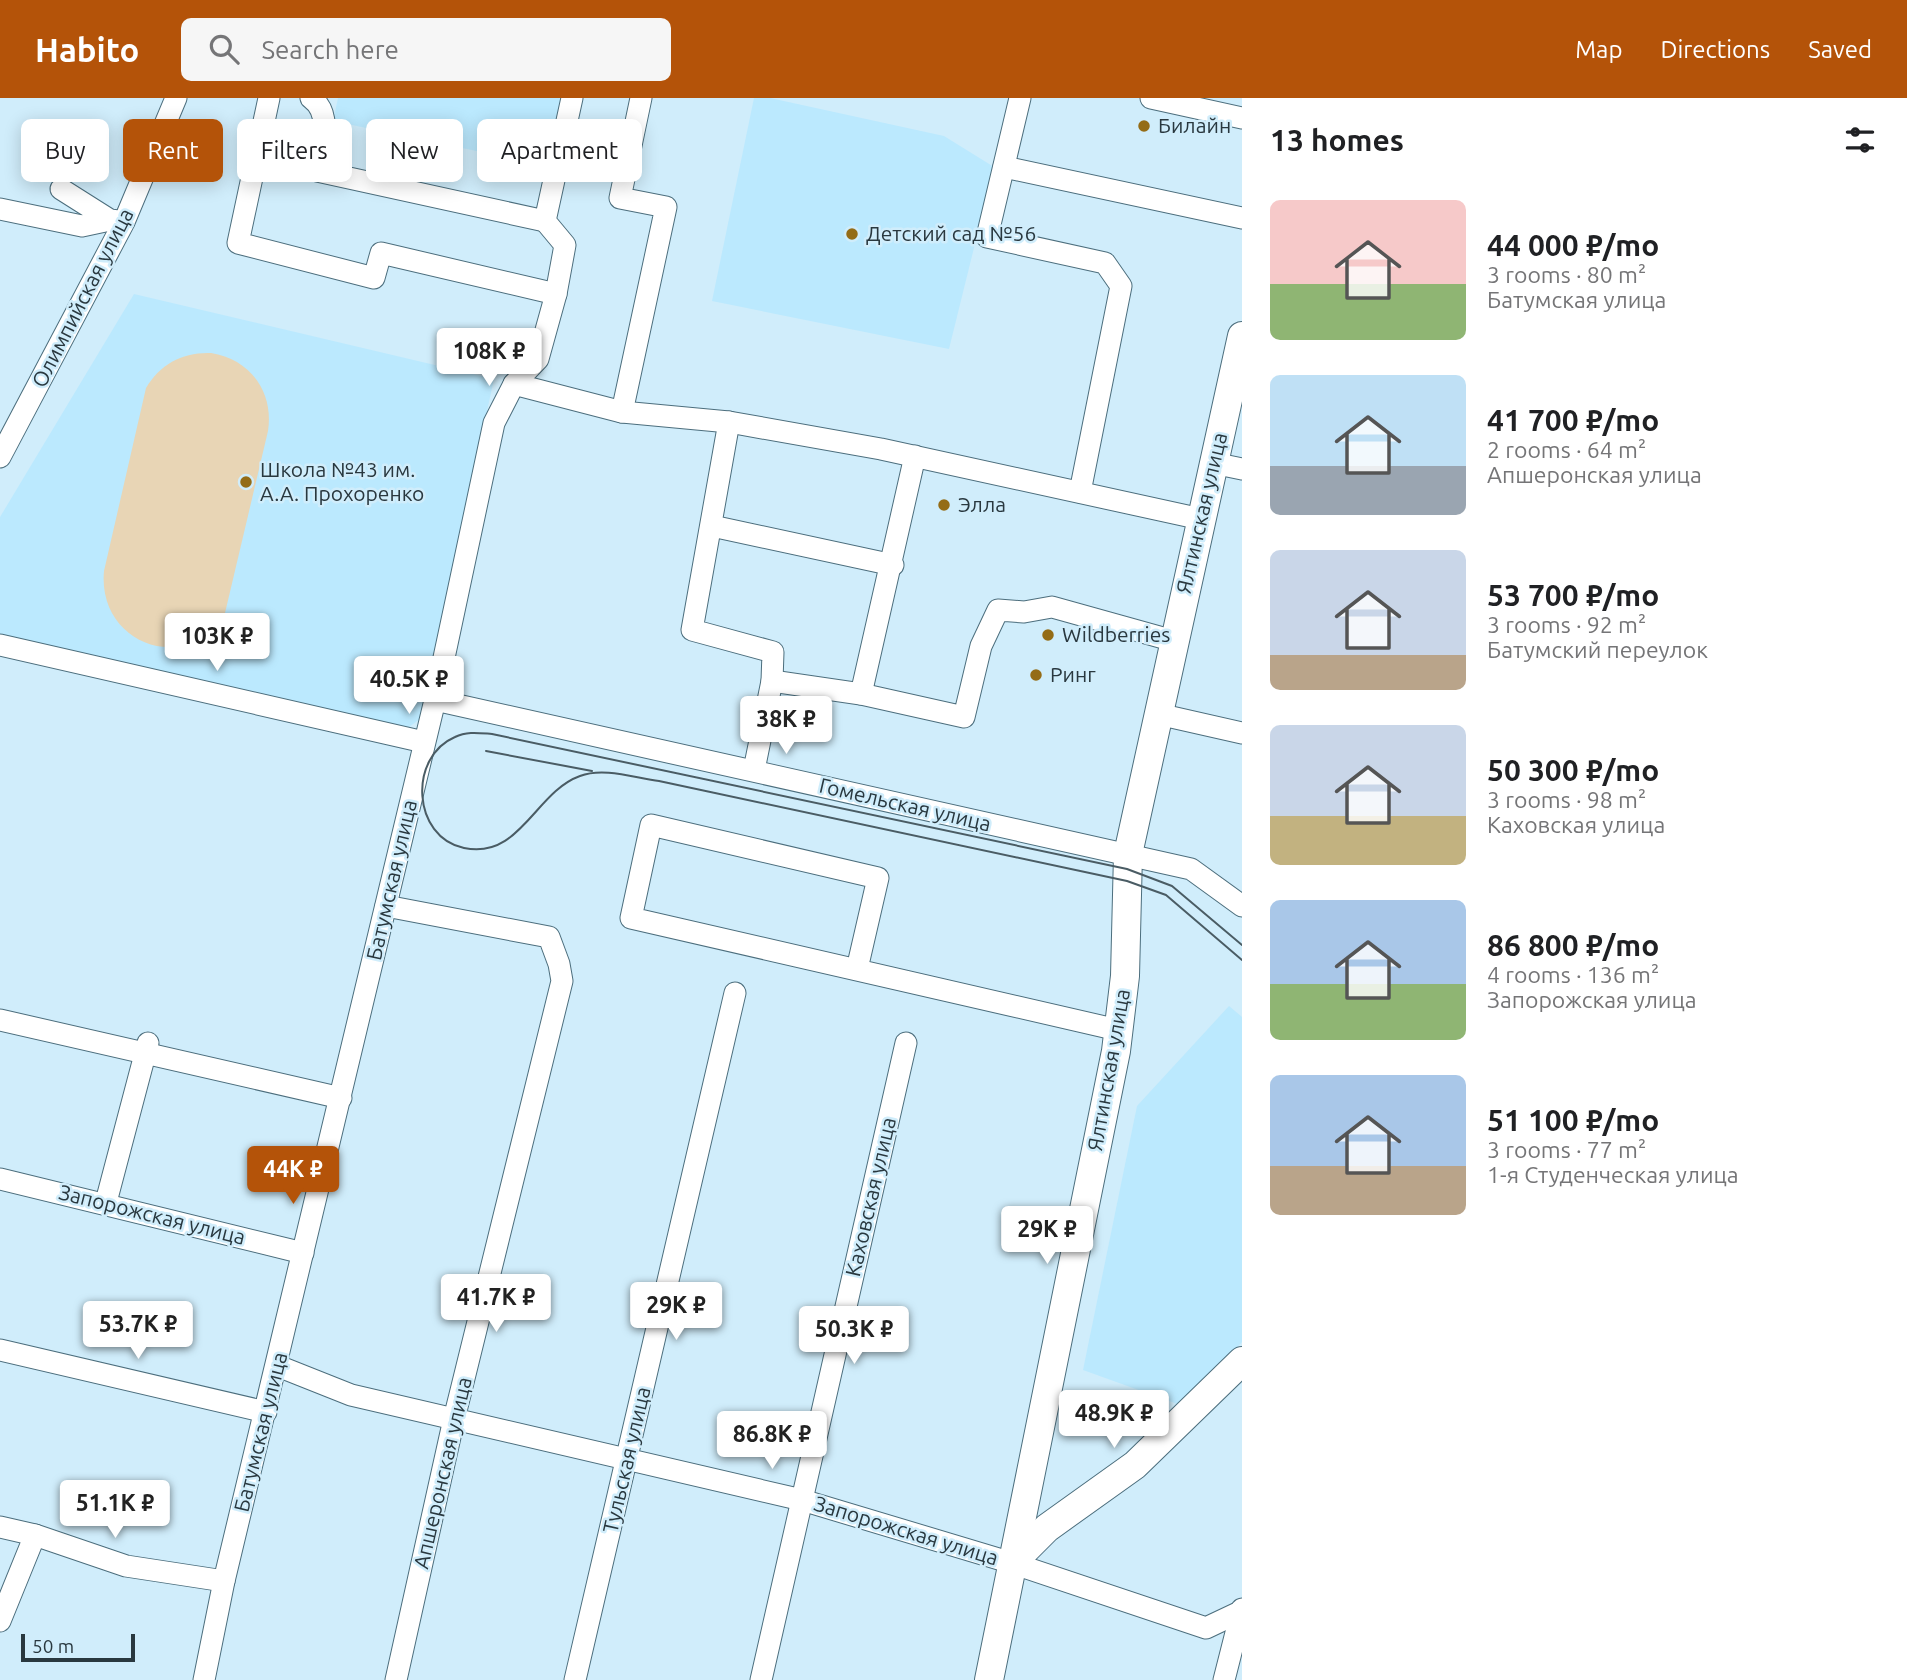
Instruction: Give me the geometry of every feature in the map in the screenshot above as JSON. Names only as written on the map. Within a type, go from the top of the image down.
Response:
[{"type":"main road","name":"Ялтинская улица","points":[[989,1680],[1118,1030],[1125,976],[1128,854],[1242,336]]},
{"type":"main road","points":[[1012,1563],[1047,1528],[1135,1465],[1242,1361]]},
{"type":"street","name":"Олимпийская улица","points":[[0,457],[176,98]]},
{"type":"street","points":[[269,98],[238,243],[374,278],[381,253],[556,294]]},
{"type":"street","points":[[311,98],[317,102],[325,127],[317,172],[545,221],[572,98]]},
{"type":"street","points":[[622,412],[666,207],[620,198],[641,98]]},
{"type":"street","points":[[1020,98],[987,237],[1105,263],[1121,286],[1080,492]]},
{"type":"street","points":[[1154,98],[1242,118]]},
{"type":"street","points":[[1004,167],[1242,218]]},
{"type":"street","points":[[61,189],[117,221]]},
{"type":"street","points":[[0,209],[82,226],[117,221]]},
{"type":"street","name":"Батумская улица","points":[[204,1680],[224,1581],[278,1366],[435,700],[494,423],[514,384],[538,359],[556,294],[565,245],[545,221]]},
{"type":"street","points":[[514,384],[622,412],[729,422],[915,457],[1201,519]]},
{"type":"street","points":[[729,422],[692,630],[773,652],[772,681],[754,770]]},
{"type":"street","points":[[861,694],[893,565],[915,457]]},
{"type":"street","points":[[1213,463],[1242,469]]},
{"type":"street","points":[[712,526],[893,565]]},
{"type":"street","points":[[772,681],[861,694],[964,717],[981,646],[998,610],[1024,612],[1052,607],[1174,641]]},
{"type":"street","points":[[0,645],[424,743]]},
{"type":"street","name":"Гомельская улица","points":[[435,700],[1191,869],[1242,906]]},
{"type":"street","points":[[1158,714],[1242,733]]},
{"type":"street","points":[[857,969],[878,878],[652,825],[631,918],[1118,1030]]},
{"type":"street","name":"Апшеронская улица","points":[[386,906],[549,937],[562,981],[454,1419],[396,1680]]},
{"type":"street","name":"Тульская улица","points":[[575,1680],[735,993]]},
{"type":"street","points":[[0,1020],[147,1047],[341,1098]]},
{"type":"street","name":"Каховская улица","points":[[761,1680],[906,1043]]},
{"type":"street","points":[[106,1202],[147,1047]]},
{"type":"street","name":"Запорожская улица","points":[[0,1179],[106,1202],[303,1252]]},
{"type":"street","points":[[0,1350],[266,1412]]},
{"type":"street","name":"Запорожская улица","points":[[278,1366],[351,1395],[802,1500],[1012,1563],[1206,1628],[1241,1610]]},
{"type":"street","points":[[0,1527],[34,1535],[126,1566],[224,1581]]},
{"type":"street","points":[[0,1621],[34,1535]]},
{"type":"street","points":[[1224,1680],[1241,1610]]},
{"type":"shaded area","points":[[338,98],[563,98],[559,119],[477,119],[477,151],[463,148],[463,119],[366,119],[366,128],[352,125],[352,119],[333,119]]},
{"type":"shaded area","name":"Детский сад №56","points":[[754,98],[770,98],[944,136],[994,167],[949,349],[712,301]]},
{"type":"shaded area","name":"Школа №43 им. А.А. Прохоренко","points":[[134,294],[494,379],[420,719],[409,727],[0,638],[0,517]]},
{"type":"shaded area","points":[[211,353],[237,362],[256,380],[267,403],[268,431],[225,613],[209,633],[189,644],[168,647],[148,643],[129,633],[115,617],[106,596],[104,571],[146,388],[158,372],[173,361],[191,355]]},
{"type":"shaded area","points":[[1229,1006],[1242,1017],[1242,1342],[1183,1406],[1083,1370],[1137,1106]]},
{"type":"tram line","points":[[1242,945],[1172,886],[1127,869],[492,734],[469,733],[455,737],[440,747],[429,761],[423,778],[422,796],[434,829],[447,841],[464,848],[483,849],[499,844],[513,835],[564,784],[580,776],[620,774],[1127,881],[1166,895],[1242,960]]},
{"type":"tram line","points":[[486,751],[592,771]]},
{"type":"place","name":"Билайн","points":[[1144,126]]},
{"type":"place","name":"Детский сад №56","points":[[852,234]]},
{"type":"place","name":"Школа №43 им. А.А. Прохоренко","points":[[246,482]]},
{"type":"place","name":"Элла","points":[[944,505]]},
{"type":"place","name":"Wildberries","points":[[1048,635]]},
{"type":"place","name":"Ринг","points":[[1036,675]]}]
